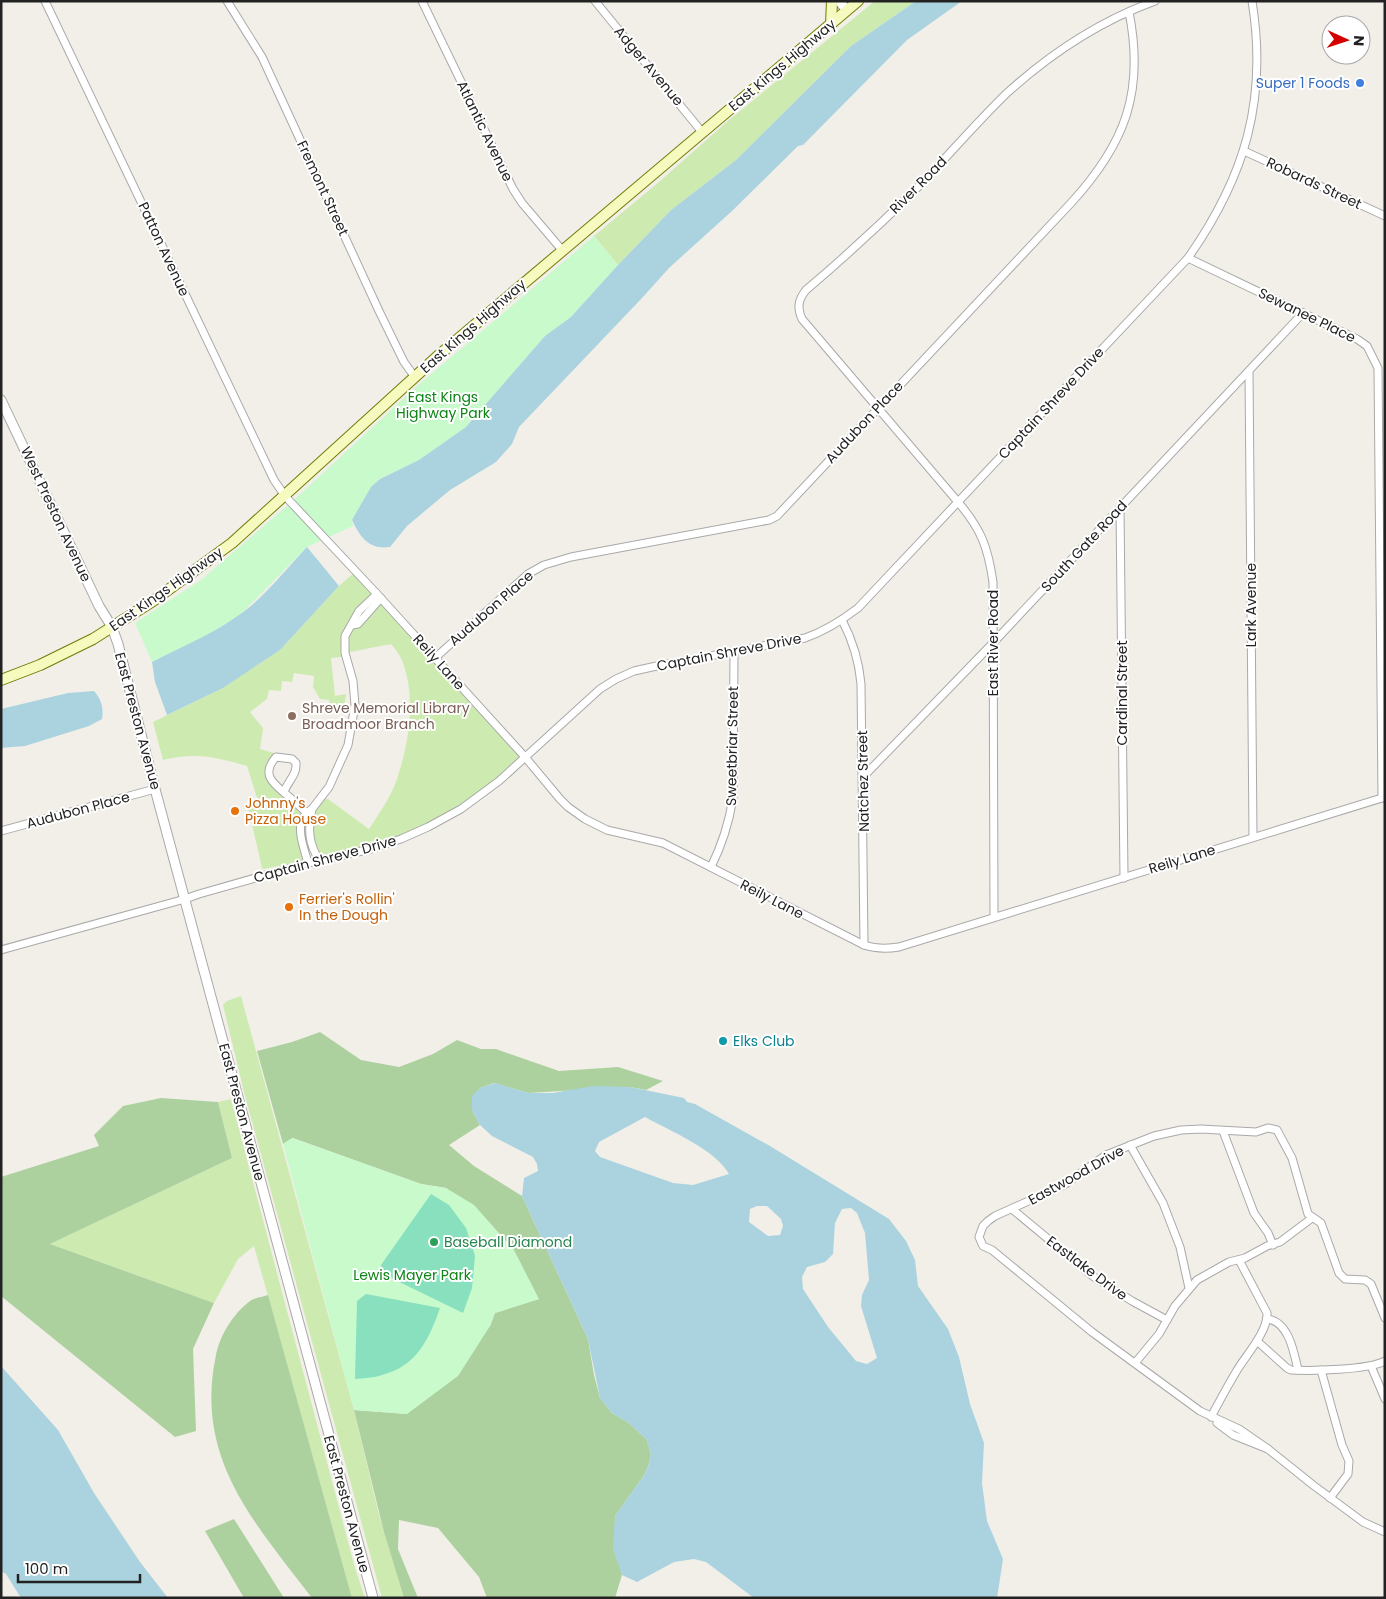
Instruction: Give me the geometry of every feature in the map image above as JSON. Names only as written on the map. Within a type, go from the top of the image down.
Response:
[{"type":"main road","points":[[831,24],[832,1]]},
{"type":"main road","name":"East Kings Highway","points":[[1,680],[57,658],[93,639],[198,570],[232,543],[414,376],[831,24],[851,5]]},
{"type":"street","name":"Patton Avenue","points":[[45,1],[274,480],[285,496]]},
{"type":"street","name":"Fremont Street","points":[[228,1],[262,57],[379,311],[404,362],[414,376]]},
{"type":"street","name":"Atlantic Avenue","points":[[422,1],[513,189],[522,203],[562,250]]},
{"type":"street","name":"Adger Avenue","points":[[596,1],[702,132]]},
{"type":"street","points":[[839,1],[851,5]]},
{"type":"street","name":"River Road","points":[[878,408],[802,320],[799,304],[802,296],[863,240],[1021,81],[1058,52],[1087,33],[1155,1]]},
{"type":"street","name":"Captain Shreve Drive","points":[[1,950],[308,864],[371,849],[401,839],[461,809],[483,793],[526,757],[588,699],[616,679],[634,671],[652,667],[805,638],[842,620],[858,608],[1188,258],[1218,211],[1232,181],[1244,151],[1253,117],[1258,57],[1252,1]]},
{"type":"street","name":"Audubon Place","points":[[435,658],[508,591],[528,574],[544,565],[571,556],[773,518],[1071,203],[1102,165],[1121,130],[1133,87],[1135,47],[1129,12]]},
{"type":"street","name":"Robards Street","points":[[1244,151],[1385,216]]},
{"type":"street","name":"Sewanee Place","points":[[1188,258],[1358,339],[1367,346],[1378,368],[1384,798]]},
{"type":"street","name":"South Gate Road","points":[[863,777],[992,644],[1303,313]]},
{"type":"street","name":"Lark Avenue","points":[[1249,372],[1253,837]]},
{"type":"street","name":"West Preston Avenue","points":[[1,400],[99,606],[112,627]]},
{"type":"street","name":"East River Road","points":[[878,408],[977,526],[990,562],[993,582],[994,917]]},
{"type":"street","name":"Reily Lane","points":[[285,496],[526,757],[560,799],[585,820],[607,830],[663,843],[864,945],[874,948],[899,948],[994,917],[1384,798]]},
{"type":"street","name":"Cardinal Street","points":[[1120,508],[1124,878]]},
{"type":"street","points":[[308,864],[301,835],[303,818],[329,787],[348,745],[355,705],[353,681],[345,654],[345,636],[359,611],[379,596]]},
{"type":"street","name":"Natchez Street","points":[[842,620],[853,643],[860,668],[864,945]]},
{"type":"street","name":"East Preston Avenue","points":[[112,627],[373,1598]]},
{"type":"street","name":"Sweetbriar Street","points":[[711,867],[723,841],[733,798],[734,652]]},
{"type":"street","points":[[284,792],[286,785],[294,775],[296,763],[292,759],[276,757],[271,762],[269,777],[273,784],[310,811]]},
{"type":"street","name":"Audubon Place","points":[[1,831],[155,789]]},
{"type":"street","points":[[310,811],[311,845],[320,861]]},
{"type":"street","name":"Eastwood Drive","points":[[1385,1318],[1369,1282],[1345,1279],[1339,1273],[1321,1223],[1318,1219],[1312,1218],[1308,1214],[1292,1158],[1277,1130],[1270,1128],[1256,1132],[1201,1129],[1181,1130],[1154,1136],[1106,1155],[1064,1185],[988,1220],[980,1233],[981,1244],[992,1250],[1092,1332],[1233,1435],[1268,1449],[1363,1522],[1385,1532]]},
{"type":"street","points":[[1223,1131],[1254,1213],[1268,1233],[1273,1245]]},
{"type":"street","points":[[1130,1145],[1163,1203],[1180,1247],[1189,1288]]},
{"type":"street","name":"Eastlake Drive","points":[[1012,1209],[1094,1277],[1167,1320]]},
{"type":"street","points":[[1135,1363],[1147,1350],[1189,1288],[1205,1275],[1229,1262],[1239,1260],[1293,1234],[1312,1218]]},
{"type":"street","points":[[1211,1418],[1236,1372],[1266,1325],[1267,1313],[1239,1260]]},
{"type":"street","points":[[1267,1319],[1275,1321],[1283,1328],[1298,1370]]},
{"type":"street","points":[[1257,1341],[1287,1368],[1298,1370],[1371,1366],[1385,1361]]},
{"type":"street","points":[[1371,1366],[1385,1400]]},
{"type":"street","points":[[1322,1370],[1342,1445],[1350,1461],[1348,1474],[1330,1498]]},
{"type":"green space","points":[[875,1],[916,1],[851,46],[736,160],[671,210],[618,265],[594,236],[729,120]]},
{"type":"green space","name":"East Kings Highway Park","points":[[594,236],[618,265],[571,317],[545,336],[466,427],[419,460],[379,479],[352,520],[353,526],[307,547],[241,614],[211,633],[152,662],[135,623],[201,580],[296,498],[417,386]]},
{"type":"green space","points":[[356,571],[377,594],[370,600],[353,625],[381,598],[525,757],[461,809],[401,839],[348,855],[318,854],[309,825],[319,799],[328,799],[369,829],[388,799],[397,779],[408,736],[409,691],[402,660],[391,644],[345,653],[342,657],[331,658],[335,696],[346,694],[345,702],[340,709],[330,709],[329,700],[320,699],[313,687],[314,676],[294,673],[292,682],[282,681],[281,691],[269,690],[267,699],[250,712],[263,728],[260,749],[274,753],[276,757],[269,777],[307,813],[301,825],[306,857],[301,861],[264,869],[262,868],[247,803],[258,801],[247,766],[225,760],[195,756],[163,760],[153,722],[221,689],[280,650],[339,586]]},
{"type":"green space","points":[[241,996],[354,1410],[378,1511],[404,1598],[382,1598],[245,1096],[223,1005],[227,1001]]},
{"type":"green space","points":[[320,1032],[361,1060],[399,1067],[433,1054],[457,1040],[481,1049],[496,1049],[559,1071],[618,1067],[663,1081],[646,1090],[630,1087],[528,1093],[494,1083],[480,1088],[472,1110],[480,1125],[449,1145],[474,1166],[522,1196],[588,1339],[600,1398],[612,1413],[629,1423],[647,1440],[651,1455],[648,1467],[615,1516],[622,1575],[615,1598],[487,1598],[479,1577],[438,1528],[399,1520],[398,1549],[418,1598],[404,1598],[384,1532],[354,1410],[407,1414],[490,1326],[495,1313],[539,1299],[446,1188],[421,1184],[293,1138],[283,1144],[257,1051]]},
{"type":"green space","points":[[161,1098],[218,1102],[232,1158],[50,1244],[214,1303],[193,1349],[196,1431],[175,1437],[1,1296],[1,1177],[99,1146],[94,1135],[123,1106]]},
{"type":"green space","points":[[231,1099],[355,1568],[365,1598],[352,1598],[254,1246],[238,1259],[214,1303],[50,1244],[232,1158],[218,1102]]},
{"type":"green space","name":"Lewis Mayer Park","points":[[292,1138],[421,1184],[446,1188],[474,1205],[514,1250],[539,1299],[495,1313],[490,1326],[458,1376],[407,1414],[354,1410],[283,1144]]},
{"type":"green space","name":"Baseball Diamond","points":[[431,1194],[449,1205],[466,1228],[475,1256],[472,1288],[463,1313],[383,1274],[381,1265]]},
{"type":"green space","points":[[366,1294],[440,1308],[426,1340],[413,1358],[394,1371],[376,1377],[355,1379],[357,1301]]},
{"type":"green space","points":[[268,1295],[352,1598],[312,1598],[250,1515],[234,1487],[221,1457],[214,1426],[211,1392],[218,1347],[228,1325],[238,1312],[252,1300]]},
{"type":"green space","points":[[234,1519],[284,1598],[244,1598],[205,1531]]},
{"type":"water","points":[[916,1],[962,1],[907,40],[803,145],[798,146],[732,211],[669,268],[519,427],[512,444],[496,462],[450,490],[407,526],[390,547],[376,546],[362,537],[352,520],[371,487],[380,479],[419,460],[466,427],[545,336],[571,317],[671,210],[736,160],[851,46]]},
{"type":"water","points":[[307,547],[339,586],[280,650],[223,688],[167,715],[155,682],[152,662],[219,628],[248,608],[266,592]]},
{"type":"water","points":[[94,691],[103,711],[102,719],[89,726],[25,746],[1,748],[1,709],[68,693]]},
{"type":"water","points":[[495,1083],[528,1093],[553,1093],[593,1086],[630,1087],[684,1098],[687,1102],[695,1104],[770,1146],[889,1219],[906,1241],[915,1260],[918,1286],[948,1329],[959,1357],[970,1404],[984,1443],[982,1483],[987,1521],[1003,1559],[997,1598],[754,1598],[706,1562],[694,1559],[674,1562],[637,1582],[622,1575],[613,1549],[615,1516],[648,1467],[651,1455],[647,1440],[629,1423],[612,1413],[600,1398],[588,1339],[522,1196],[524,1178],[538,1171],[537,1164],[533,1157],[492,1136],[480,1125],[472,1110],[472,1096],[480,1088]],"holes":[[[645,1117],[703,1149],[722,1165],[729,1174],[693,1185],[673,1183],[600,1157],[595,1151],[599,1142]],[[757,1206],[767,1206],[781,1219],[783,1226],[780,1235],[768,1236],[749,1222],[750,1209]],[[851,1208],[857,1213],[865,1233],[869,1280],[862,1295],[861,1306],[877,1358],[867,1364],[856,1361],[828,1327],[803,1289],[802,1277],[807,1267],[825,1262],[833,1254],[835,1223],[842,1209]]]},
{"type":"water","points":[[1,1366],[58,1430],[94,1493],[140,1562],[168,1598],[21,1598],[6,1574],[1,1571]]},
{"type":"place","name":"Super 1 Foods","points":[[1360,83]]},
{"type":"place","name":"Shreve Memorial Library Broadmoor Branch","points":[[292,716]]},
{"type":"place","name":"Johnny's Pizza House","points":[[235,811]]},
{"type":"place","name":"Ferrier's Rollin' In the Dough","points":[[289,907]]},
{"type":"place","name":"Elks Club","points":[[723,1041]]},
{"type":"place","name":"Baseball Diamond","points":[[434,1242]]}]
